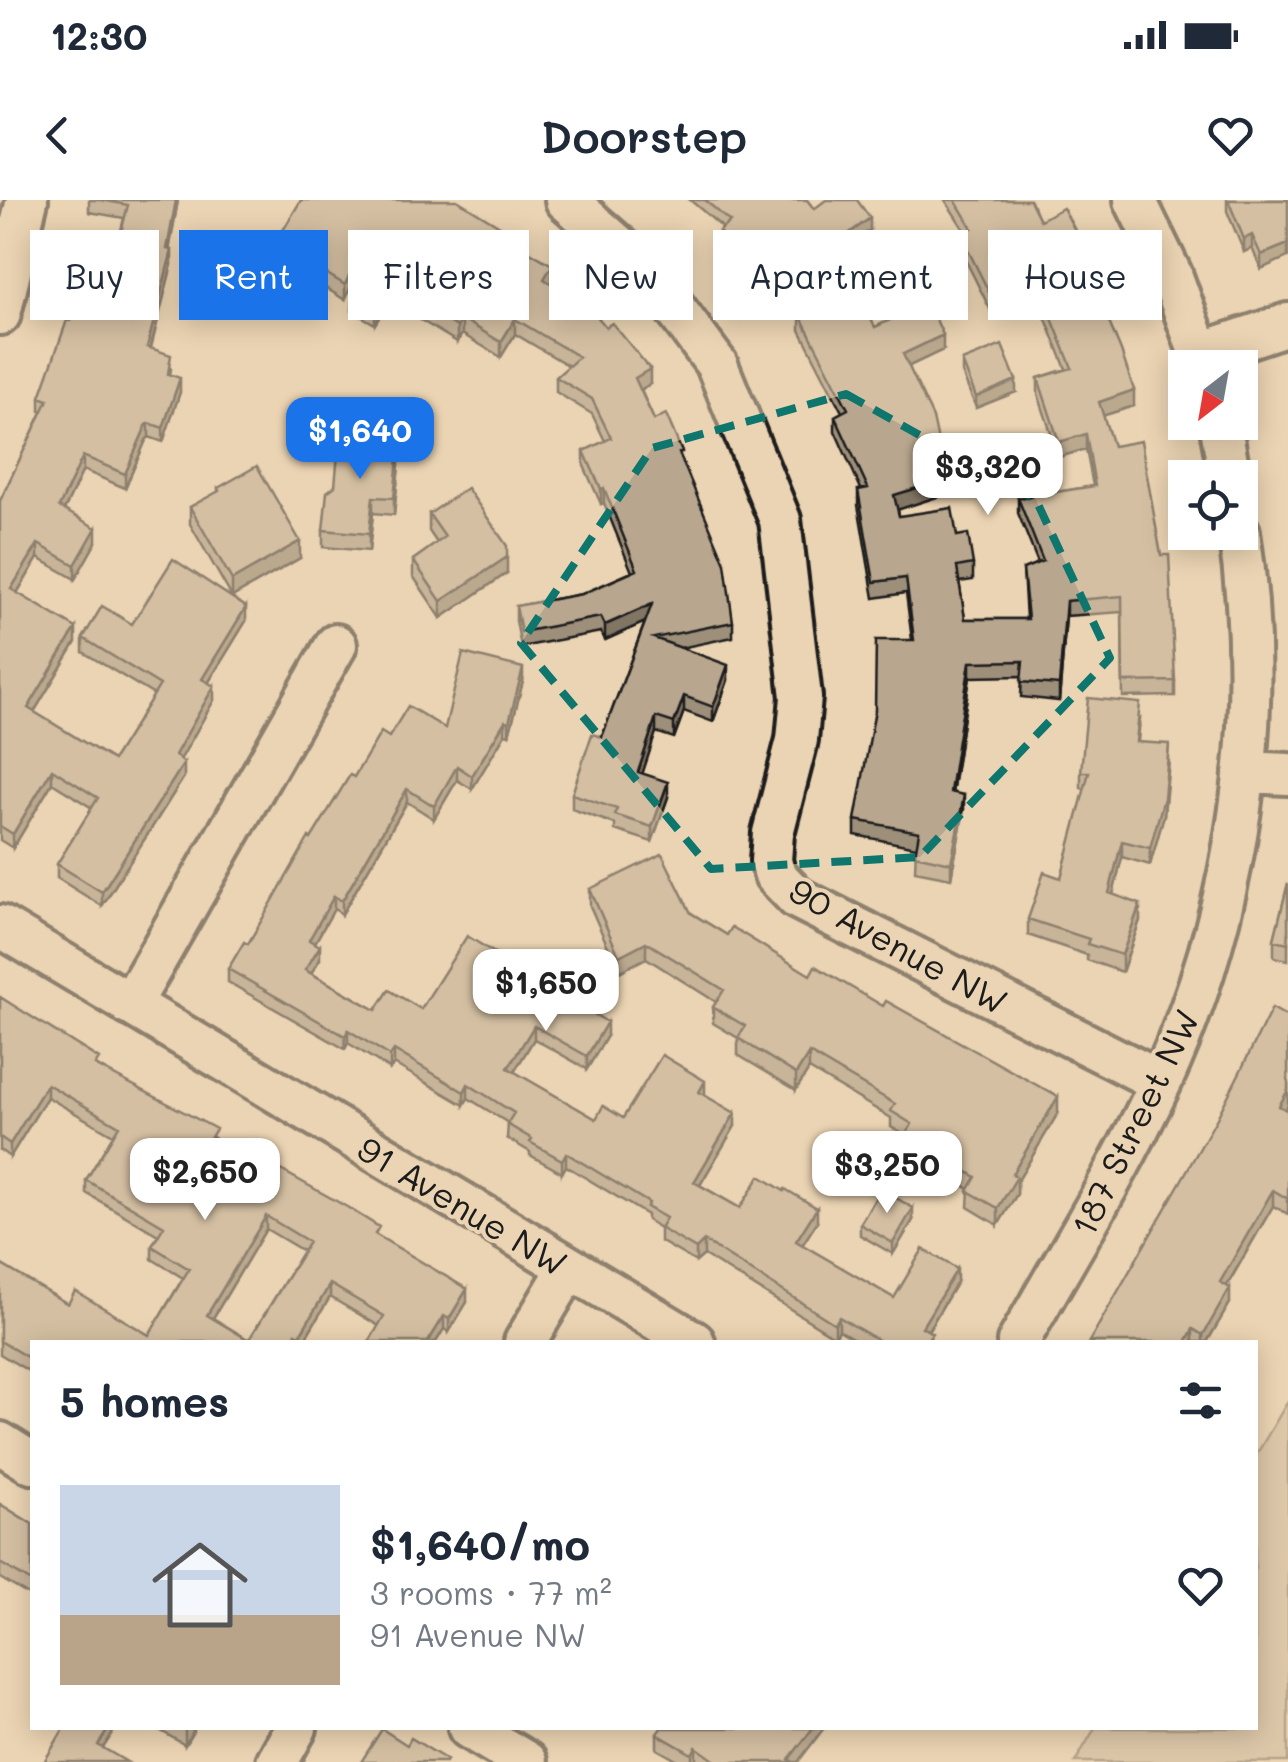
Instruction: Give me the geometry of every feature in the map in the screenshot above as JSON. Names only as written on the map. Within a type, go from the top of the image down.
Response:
[{"type":"street","points":[[0,314],[27,200]]},
{"type":"street","name":"90 Avenue NW","points":[[566,200],[648,271],[717,364],[780,520],[802,696],[798,740],[774,832],[775,875],[797,898],[1161,1082]]},
{"type":"street","points":[[1135,200],[1171,274],[1199,350]]},
{"type":"street","points":[[1227,350],[1288,324]]},
{"type":"street","name":"187 Street NW","points":[[1019,1340],[1161,1082],[1191,1008],[1217,926],[1244,772],[1248,647],[1240,550]]},
{"type":"street","points":[[130,1005],[336,645]]},
{"type":"street","points":[[1244,772],[1288,774]]},
{"type":"street","name":"91 Avenue NW","points":[[0,926],[691,1340]]},
{"type":"street","points":[[526,1340],[569,1268]]},
{"type":"street","points":[[0,1444],[30,1462]]},
{"type":"street","points":[[276,1762],[295,1730]]},
{"type":"street","points":[[472,1730],[526,1762]]},
{"type":"highlighted area","points":[[846,394],[1036,500],[1110,658],[920,857],[711,869],[521,643],[652,448]]},
{"type":"shaded area","points":[[1288,1401],[1288,1762],[1075,1762],[1094,1730],[1258,1730],[1258,1452]]},
{"type":"building","points":[[101,200],[176,200],[167,249],[172,250],[159,300],[159,230],[122,230],[128,205]]},
{"type":"building","points":[[301,200],[457,200],[506,230],[348,230],[345,285],[328,274],[328,230],[283,230]]},
{"type":"building","points":[[705,200],[807,200],[814,209],[826,200],[857,200],[870,218],[854,230],[720,230],[730,222]]},
{"type":"building","points":[[955,200],[1030,200],[1040,220],[1063,208],[1075,230],[988,230],[988,290],[968,250],[968,230],[972,228]]},
{"type":"building","points":[[1228,200],[1288,200],[1288,244],[1261,255],[1252,235],[1244,239]]},
{"type":"building","points":[[529,251],[549,263],[544,279],[549,282],[549,320],[600,320],[606,327],[612,323],[650,369],[635,378],[654,420],[666,414],[725,563],[733,622],[654,638],[728,665],[713,707],[684,696],[674,723],[656,717],[638,772],[668,782],[652,827],[615,815],[617,809],[572,794],[592,734],[602,737],[652,604],[605,625],[601,617],[521,632],[516,606],[582,594],[637,570],[604,488],[601,489],[584,451],[611,438],[592,399],[556,377],[579,357],[517,320],[529,320]]},
{"type":"building","points":[[67,320],[154,320],[147,347],[171,355],[168,374],[180,378],[163,428],[149,423],[146,426],[125,474],[83,456],[59,507],[96,528],[75,565],[38,544],[11,589],[76,628],[28,708],[113,760],[160,685],[83,638],[102,606],[132,624],[173,559],[246,607],[202,679],[214,686],[175,755],[184,763],[102,892],[57,864],[98,798],[52,769],[13,834],[0,826],[0,501],[48,400],[40,397]]},
{"type":"building","points":[[464,320],[514,320],[501,342]]},
{"type":"building","points":[[803,320],[871,320],[875,327],[890,320],[936,320],[943,335],[903,354],[933,418],[946,479],[894,495],[899,516],[952,508],[957,536],[968,534],[973,564],[957,567],[965,619],[1028,619],[1023,569],[1043,561],[1018,498],[1095,486],[1086,434],[1059,442],[1038,378],[1072,368],[1053,320],[1108,320],[1134,390],[1099,402],[1113,446],[1141,441],[1161,555],[1169,555],[1175,681],[1123,682],[1122,596],[1066,601],[1059,685],[1021,682],[1023,661],[970,662],[950,792],[964,795],[951,863],[915,855],[919,832],[855,820],[875,710],[876,640],[914,640],[906,578],[874,582],[858,490],[868,488],[835,416],[848,409]]},
{"type":"building","points":[[1002,345],[1016,380],[976,397],[962,361]]},
{"type":"building","points":[[340,431],[377,435],[377,446],[399,448],[394,498],[373,497],[369,534],[323,530],[327,492],[335,486]]},
{"type":"building","points":[[257,466],[300,541],[232,580],[190,507]]},
{"type":"building","points":[[467,488],[507,546],[507,557],[441,601],[413,560],[445,537],[429,514]]},
{"type":"building","points":[[463,653],[523,668],[509,722],[505,721],[472,776],[457,766],[434,806],[407,789],[342,901],[334,896],[309,940],[320,946],[305,970],[376,1010],[389,990],[421,1009],[467,936],[607,1022],[587,1056],[534,1026],[508,1068],[596,1119],[603,1106],[623,1118],[662,1055],[705,1081],[699,1092],[735,1113],[694,1182],[740,1208],[760,1176],[785,1189],[817,1208],[796,1241],[894,1298],[923,1249],[957,1269],[922,1327],[932,1333],[927,1340],[878,1340],[839,1317],[835,1324],[704,1241],[696,1249],[660,1228],[666,1218],[647,1207],[649,1203],[566,1153],[562,1160],[530,1142],[532,1139],[507,1124],[514,1113],[468,1084],[464,1092],[394,1050],[390,1056],[348,1030],[345,1036],[228,969],[244,942],[248,944],[309,837],[350,775],[354,777],[381,732],[389,737],[408,706],[445,728]]},
{"type":"building","points":[[1088,698],[1140,703],[1136,742],[1169,744],[1164,798],[1150,848],[1122,841],[1109,893],[1140,904],[1122,955],[1087,944],[1089,939],[1028,919],[1044,872],[1061,878],[1089,772],[1081,772]]},
{"type":"building","points":[[662,854],[691,913],[727,935],[732,927],[810,975],[815,966],[883,1006],[886,1001],[1058,1097],[1012,1174],[1017,1177],[998,1208],[968,1191],[976,1177],[906,1135],[912,1124],[891,1111],[895,1104],[809,1053],[796,1074],[738,1038],[745,1026],[713,1007],[724,990],[646,942],[619,956],[590,889]]},
{"type":"building","points":[[1288,883],[1288,943],[1274,940]]},
{"type":"building","points":[[0,997],[99,1059],[95,1065],[216,1129],[211,1137],[267,1170],[270,1164],[347,1207],[379,1227],[375,1234],[467,1289],[449,1319],[444,1316],[429,1340],[370,1340],[384,1316],[330,1284],[300,1335],[296,1333],[292,1340],[249,1340],[30,1340],[30,1359],[0,1341],[0,1264],[68,1304],[75,1291],[149,1335],[189,1269],[152,1246],[164,1226],[86,1180],[119,1126],[47,1084],[10,1144],[0,1137]],"holes":[[[266,1216],[309,1242],[249,1340],[207,1315]]]},
{"type":"building","points":[[1272,1008],[1288,1017],[1288,1090],[1279,1106],[1288,1111],[1288,1199],[1273,1190],[1220,1282],[1230,1288],[1203,1335],[1193,1329],[1187,1340],[1090,1340],[1217,1118]]},
{"type":"building","points":[[881,1189],[913,1208],[893,1243],[860,1224]]},
{"type":"building","points":[[0,1504],[30,1523],[30,1581],[0,1563]]},
{"type":"building","points":[[63,1730],[108,1730],[98,1745],[127,1762],[44,1762]]},
{"type":"building","points":[[381,1730],[407,1745],[411,1738],[447,1760],[446,1762],[361,1762]]},
{"type":"building","points":[[660,1730],[811,1730],[789,1759],[793,1762],[717,1762],[696,1747],[692,1754],[657,1734]]}]
